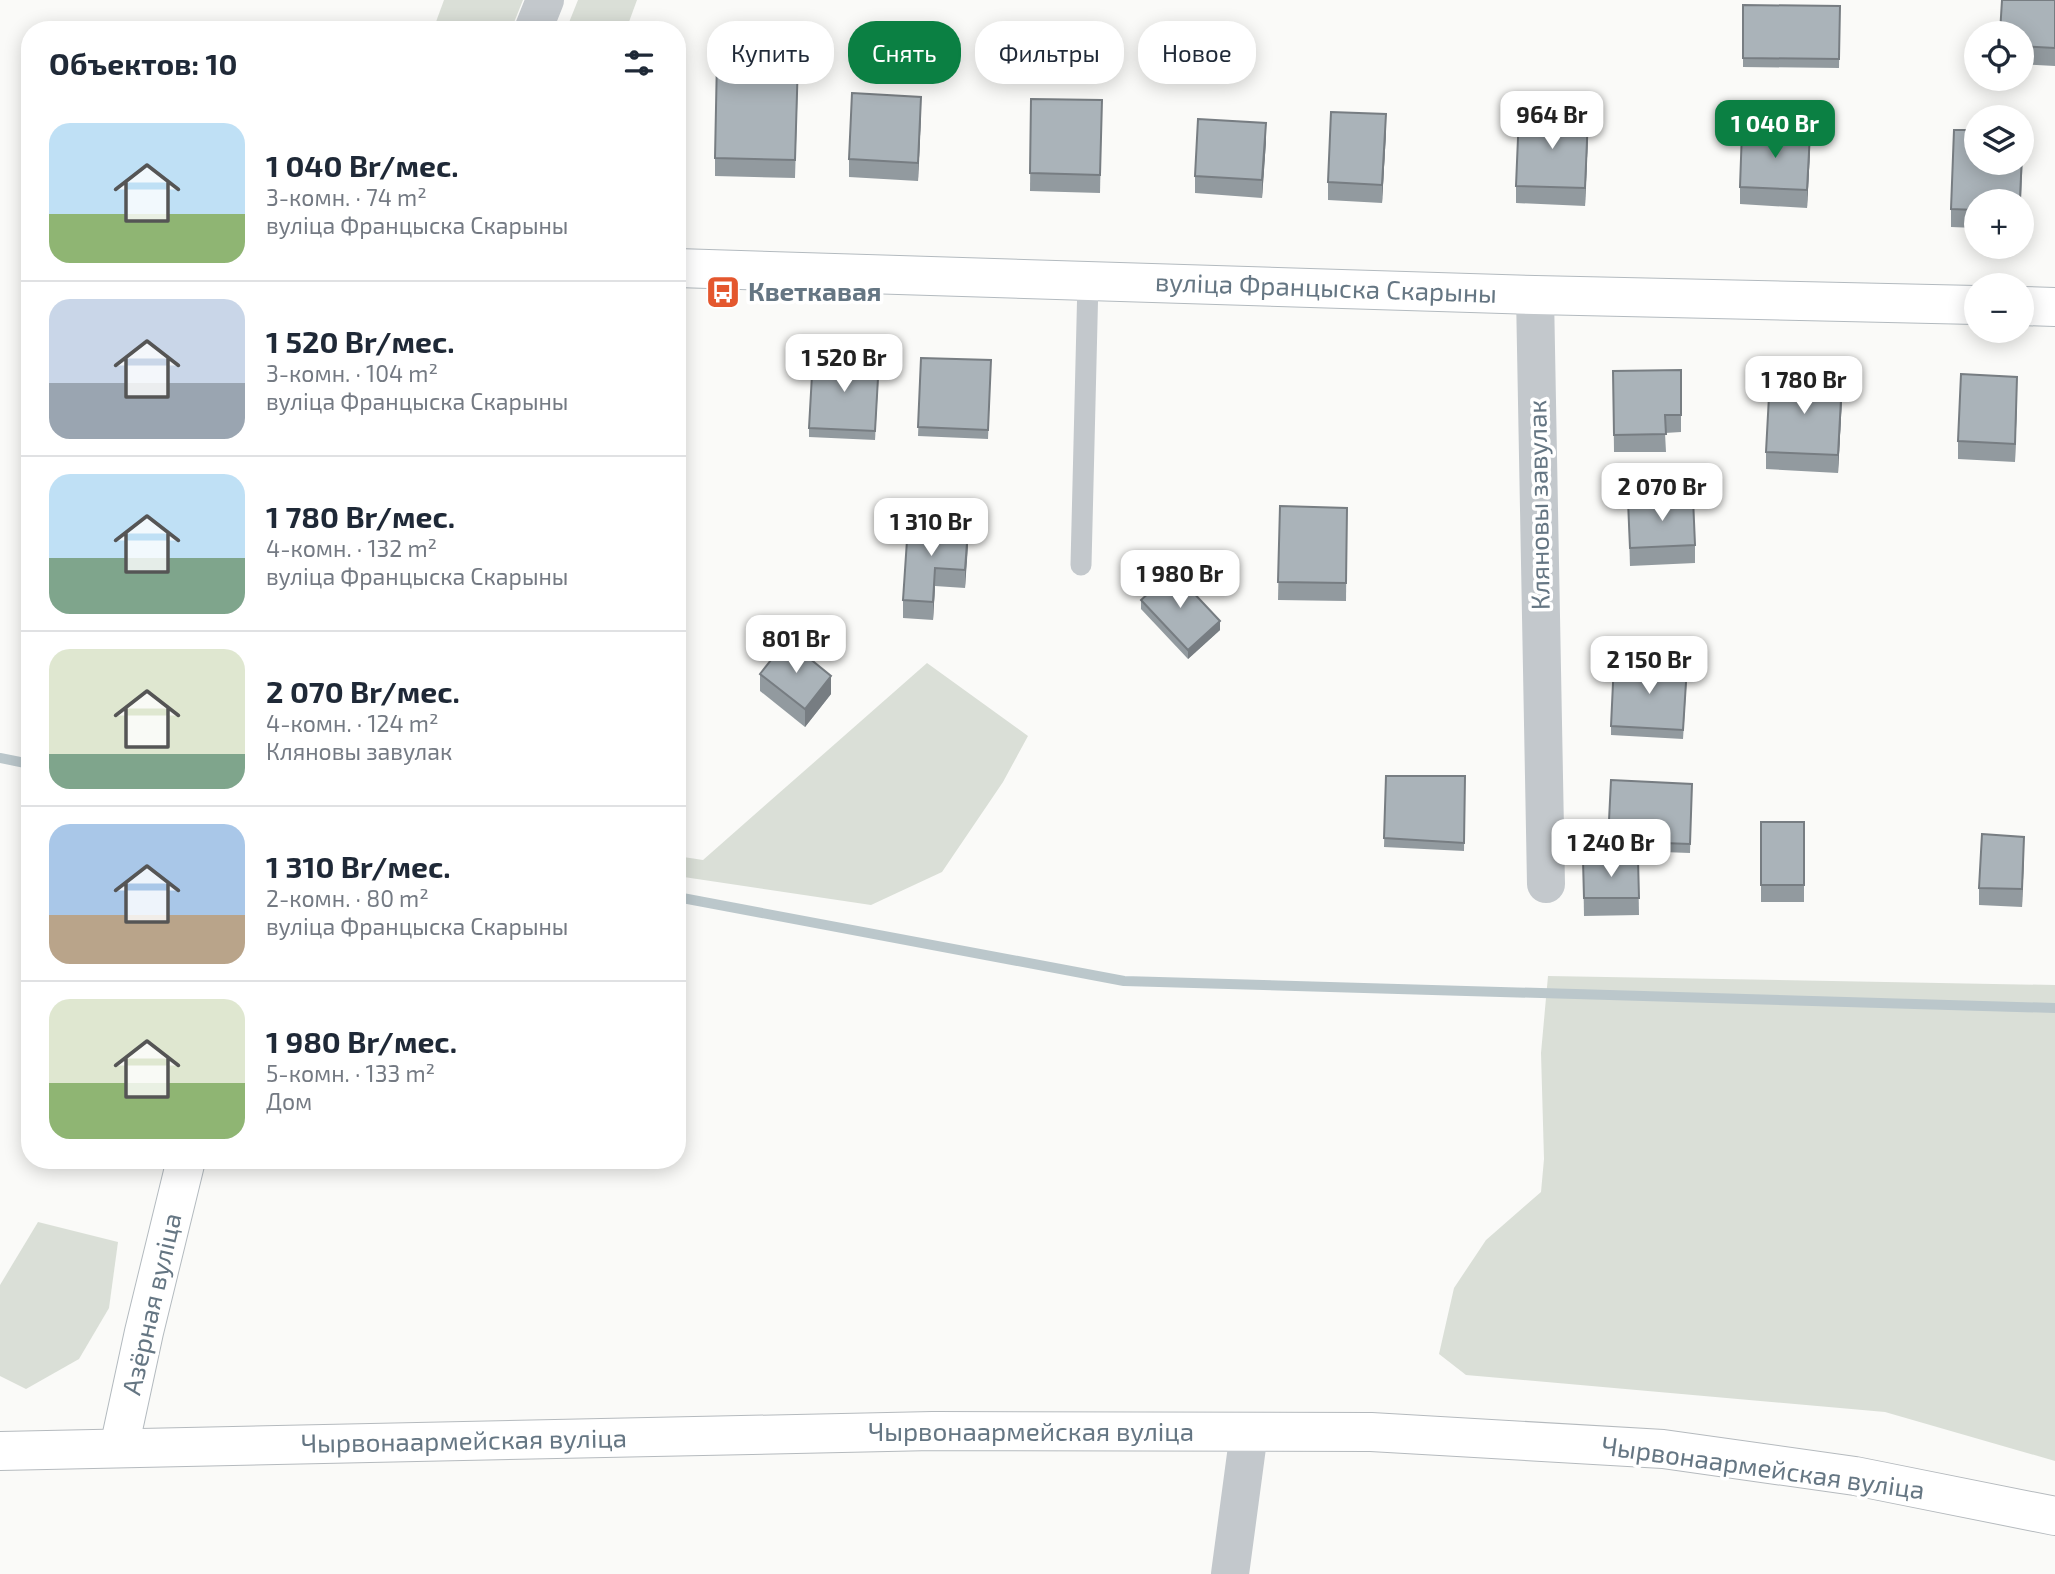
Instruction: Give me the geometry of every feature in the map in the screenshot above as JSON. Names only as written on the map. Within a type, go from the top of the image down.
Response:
[{"type":"main road","name":"вуліца Францыска Скарыны","points":[[686,268],[1535,295],[1964,305]]},
{"type":"main road","points":[[2034,306],[2055,307]]},
{"type":"main road","name":"Азёрная вуліца","points":[[119,1448],[184,1169]]},
{"type":"main road","name":"Чырвонаармейская вуліца","points":[[0,1451],[933,1431],[1371,1432],[1663,1449],[1855,1476],[2055,1516]]},
{"type":"street","points":[[537,21],[545,0]]},
{"type":"street","name":"Кляновы завулак","points":[[1535,295],[1546,884]]},
{"type":"street","points":[[1230,1574],[1249,1432]]},
{"type":"lane","points":[[1081,565],[1088,281]]},
{"type":"shaded area","points":[[444,0],[523,0],[515,21],[436,21]]},
{"type":"shaded area","points":[[578,0],[637,0],[629,21],[570,21]]},
{"type":"shaded area","points":[[927,663],[1028,736],[1003,782],[942,872],[871,905],[686,877],[686,857],[703,860]]},
{"type":"shaded area","points":[[1548,976],[2055,985],[2055,1461],[1885,1412],[1466,1375],[1439,1354],[1454,1288],[1486,1240],[1541,1192],[1544,1159],[1541,1053]]},
{"type":"shaded area","points":[[38,1222],[118,1242],[109,1308],[79,1359],[26,1389],[0,1376],[0,1285]]},
{"type":"building","points":[[2002,0],[2055,0],[2055,48],[2034,47],[2034,21],[2001,21]]},
{"type":"building","points":[[1743,5],[1840,6],[1839,59],[1743,58]]},
{"type":"building","points":[[716,84],[797,84],[795,160],[715,158]]},
{"type":"building","points":[[852,93],[921,97],[918,163],[849,159]]},
{"type":"building","points":[[1031,99],[1102,100],[1100,175],[1030,173]]},
{"type":"building","points":[[1331,112],[1386,114],[1382,185],[1328,182]]},
{"type":"building","points":[[1519,114],[1588,117],[1585,188],[1516,186]]},
{"type":"building","points":[[1198,119],[1266,123],[1262,180],[1195,176]]},
{"type":"building","points":[[1742,130],[1810,133],[1807,190],[1740,187]]},
{"type":"building","points":[[1954,130],[1964,130],[1964,175],[2021,175],[2020,189],[1964,189],[1964,210],[1951,209]]},
{"type":"building","points":[[813,357],[879,360],[875,431],[809,428]]},
{"type":"building","points":[[921,358],[991,360],[988,430],[918,427]]},
{"type":"building","points":[[1681,370],[1681,415],[1665,415],[1666,434],[1614,435],[1613,371]]},
{"type":"building","points":[[1961,374],[2017,377],[2015,444],[1958,441]]},
{"type":"building","points":[[1770,377],[1842,380],[1838,455],[1766,452]]},
{"type":"building","points":[[1693,498],[1695,545],[1630,548],[1628,501]]},
{"type":"building","points":[[1280,506],[1347,508],[1346,583],[1278,582]]},
{"type":"building","points":[[908,525],[968,529],[965,570],[935,568],[933,602],[903,600]]},
{"type":"building","points":[[1173,571],[1220,621],[1188,650],[1141,600]]},
{"type":"building","points":[[787,640],[831,676],[805,709],[760,674]]},
{"type":"building","points":[[1614,662],[1687,666],[1683,730],[1611,726]]},
{"type":"building","points":[[1386,776],[1465,776],[1464,843],[1384,838]]},
{"type":"building","points":[[1611,780],[1692,784],[1690,844],[1608,841]]},
{"type":"building","points":[[1761,822],[1804,822],[1804,885],[1761,885]]},
{"type":"building","points":[[1982,834],[2024,837],[2022,889],[1979,888]]},
{"type":"building","points":[[1638,859],[1639,898],[1584,898],[1583,860]]},
{"type":"waterway","points":[[0,758],[21,762]]},
{"type":"waterway","points":[[686,899],[1124,981],[2055,1008]]},
{"type":"place","name":"Кветкавая","points":[[723,292]]}]
